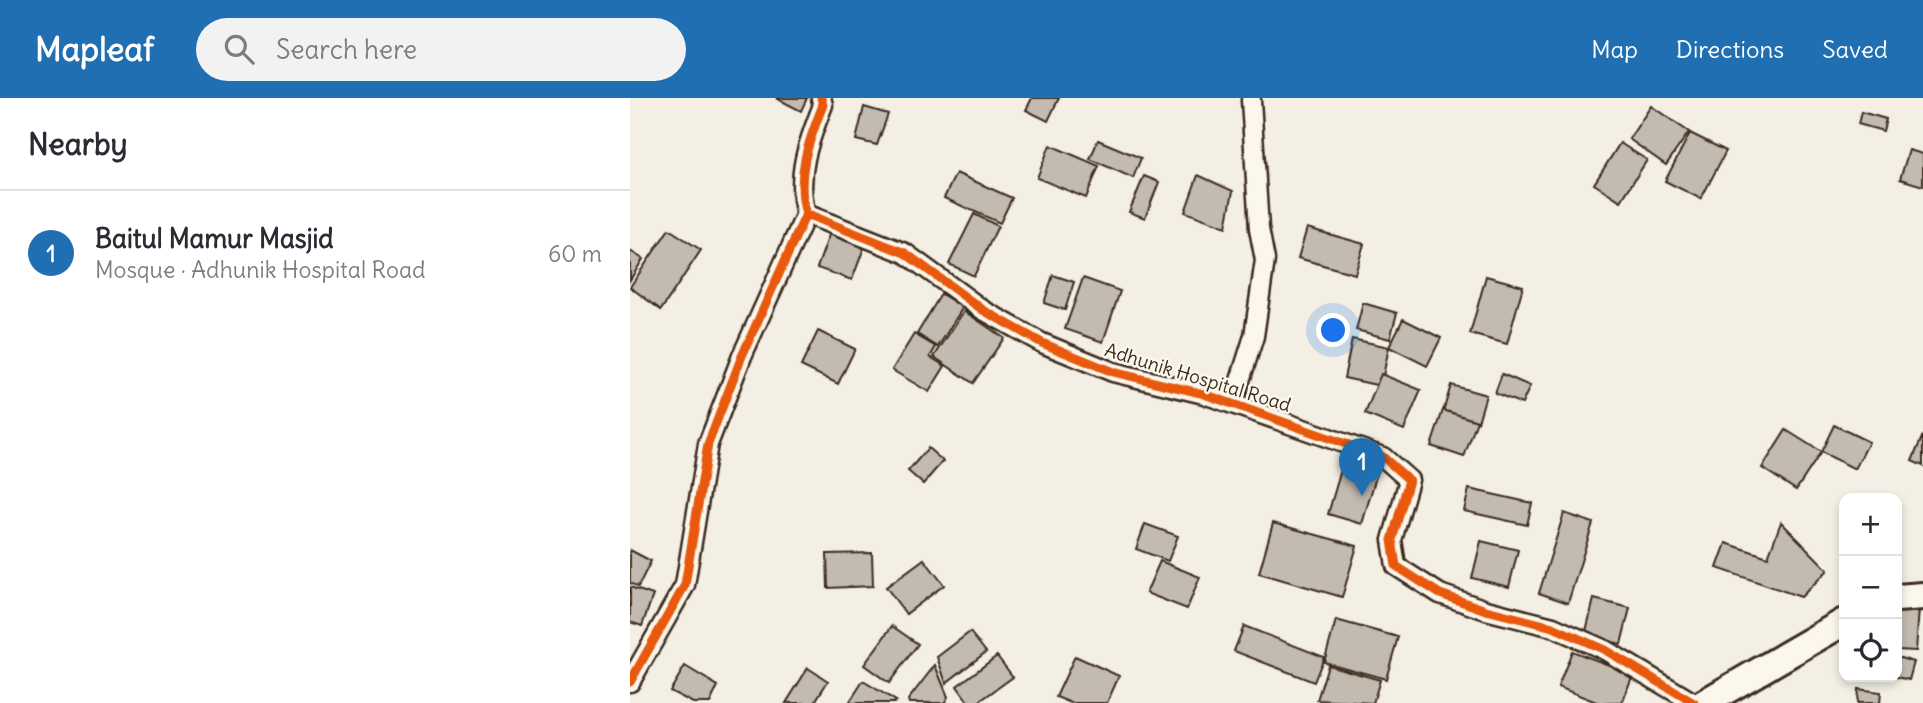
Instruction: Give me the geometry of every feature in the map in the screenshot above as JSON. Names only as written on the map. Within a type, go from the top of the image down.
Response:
[{"type":"main road","points":[[1902,598],[1923,596]]},
{"type":"main road","points":[[1704,703],[1839,625]]},
{"type":"street","points":[[630,682],[685,585],[708,444],[742,356],[806,214],[802,185],[805,149],[823,105],[821,98]]},
{"type":"street","points":[[1233,403],[1254,336],[1265,260],[1259,229],[1251,100]]},
{"type":"street","name":"Adhunik Hospital Road","points":[[806,214],[905,253],[984,310],[1042,343],[1113,372],[1233,403],[1383,457],[1409,480],[1392,540],[1396,566],[1440,594],[1486,610],[1553,626],[1605,650],[1694,703]]},
{"type":"building","points":[[776,98],[807,98],[801,111]]},
{"type":"building","points":[[1032,98],[1059,98],[1048,121],[1026,110]]},
{"type":"building","points":[[1651,106],[1689,132],[1666,165],[1629,139]]},
{"type":"building","points":[[864,107],[888,114],[877,145],[856,140]]},
{"type":"building","points":[[1861,112],[1886,119],[1883,131],[1858,124]]},
{"type":"building","points":[[1690,133],[1726,151],[1701,199],[1665,181]]},
{"type":"building","points":[[1098,140],[1141,158],[1133,178],[1090,159]]},
{"type":"building","points":[[1620,143],[1647,160],[1621,201],[1594,184]]},
{"type":"building","points":[[1050,145],[1099,166],[1086,198],[1037,178]]},
{"type":"building","points":[[1909,150],[1923,154],[1923,186],[1900,179]]},
{"type":"building","points":[[956,173],[1012,198],[1000,223],[944,198]]},
{"type":"building","points":[[1198,175],[1233,191],[1226,227],[1185,212]]},
{"type":"building","points":[[1144,176],[1159,182],[1145,218],[1129,212]]},
{"type":"building","points":[[974,214],[998,226],[974,276],[949,264]]},
{"type":"building","points":[[1307,228],[1364,244],[1355,274],[1298,258]]},
{"type":"building","points":[[669,229],[701,250],[661,310],[630,287]]},
{"type":"building","points":[[830,232],[865,245],[852,280],[817,268]]},
{"type":"building","points":[[630,251],[643,259],[630,280]]},
{"type":"building","points":[[1053,275],[1074,282],[1065,310],[1044,303]]},
{"type":"building","points":[[1486,276],[1523,286],[1507,344],[1470,334]]},
{"type":"building","points":[[1083,278],[1120,291],[1103,342],[1065,329]]},
{"type":"building","points":[[941,294],[963,307],[938,347],[917,334]]},
{"type":"building","points":[[1363,303],[1397,313],[1390,339],[1356,330]]},
{"type":"building","points":[[964,311],[1004,338],[973,383],[934,357]]},
{"type":"building","points":[[1403,319],[1441,338],[1427,366],[1389,347]]},
{"type":"building","points":[[818,331],[855,349],[838,384],[801,366]]},
{"type":"building","points":[[914,334],[936,347],[930,357],[945,366],[929,392],[892,370]]},
{"type":"building","points":[[1352,339],[1389,347],[1381,386],[1344,378]]},
{"type":"building","points":[[1381,374],[1421,390],[1404,430],[1365,414]]},
{"type":"building","points":[[1502,374],[1530,386],[1522,404],[1495,393]]},
{"type":"building","points":[[1451,385],[1486,395],[1478,422],[1443,412]]},
{"type":"building","points":[[1443,410],[1477,421],[1464,457],[1431,446]]},
{"type":"building","points":[[1834,425],[1869,442],[1855,469],[1821,452]]},
{"type":"building","points":[[1786,430],[1821,452],[1796,490],[1762,468]]},
{"type":"building","points":[[1923,435],[1923,466],[1912,461]]},
{"type":"building","points":[[928,448],[943,461],[923,484],[908,471]]},
{"type":"building","points":[[1346,453],[1380,463],[1362,524],[1328,514]]},
{"type":"building","points":[[1469,489],[1532,503],[1527,525],[1464,511]]},
{"type":"building","points":[[1564,513],[1593,523],[1568,603],[1539,593]]},
{"type":"building","points":[[1781,522],[1828,570],[1801,597],[1717,568],[1726,543],[1768,557]]},
{"type":"building","points":[[1273,523],[1357,546],[1342,597],[1259,573]]},
{"type":"building","points":[[1145,524],[1178,536],[1168,561],[1136,549]]},
{"type":"building","points":[[1481,541],[1518,550],[1509,587],[1472,578]]},
{"type":"building","points":[[630,550],[651,561],[638,587],[630,583]]},
{"type":"building","points":[[872,553],[873,586],[828,588],[827,554]]},
{"type":"building","points":[[924,559],[944,585],[906,614],[886,587]]},
{"type":"building","points":[[1160,561],[1200,577],[1187,609],[1146,593]]},
{"type":"building","points":[[630,587],[653,595],[642,626],[630,622]]},
{"type":"building","points":[[1594,599],[1630,608],[1621,644],[1585,635]]},
{"type":"building","points":[[1902,606],[1919,608],[1916,651],[1902,650]]},
{"type":"building","points":[[1336,620],[1398,637],[1386,679],[1324,662]]},
{"type":"building","points":[[892,626],[918,644],[889,683],[864,665]]},
{"type":"building","points":[[1244,626],[1324,657],[1314,682],[1234,651]]},
{"type":"building","points":[[970,632],[986,652],[946,683],[937,657]]},
{"type":"building","points":[[1572,651],[1633,674],[1622,703],[1599,703],[1558,687]]},
{"type":"building","points":[[997,656],[1013,677],[977,703],[969,703],[957,686]]},
{"type":"building","points":[[1075,656],[1119,676],[1107,703],[1071,703],[1056,697]]},
{"type":"building","points":[[1902,658],[1914,662],[1909,680],[1902,678]]},
{"type":"building","points":[[935,665],[948,697],[944,703],[909,703],[908,700]]},
{"type":"building","points":[[1328,665],[1380,680],[1373,703],[1317,700]]},
{"type":"building","points":[[685,666],[718,686],[710,703],[693,703],[670,691]]},
{"type":"building","points":[[808,668],[828,681],[814,703],[786,703]]},
{"type":"building","points":[[863,681],[896,701],[849,703]]},
{"type":"building","points":[[1858,689],[1881,692],[1880,703],[1857,703]]},
{"type":"cycle path","points":[[821,98],[823,105],[803,172],[806,214],[905,253],[983,310],[1042,343],[1113,372],[1204,394],[1383,457],[1409,480],[1392,540],[1396,566],[1440,594],[1486,610],[1553,627],[1605,650],[1694,703]]},
{"type":"cycle path","points":[[630,682],[685,585],[708,444],[742,356],[806,214]]},
{"type":"place","name":"Baitul Mamur Masjid","points":[[1362,496]]}]
